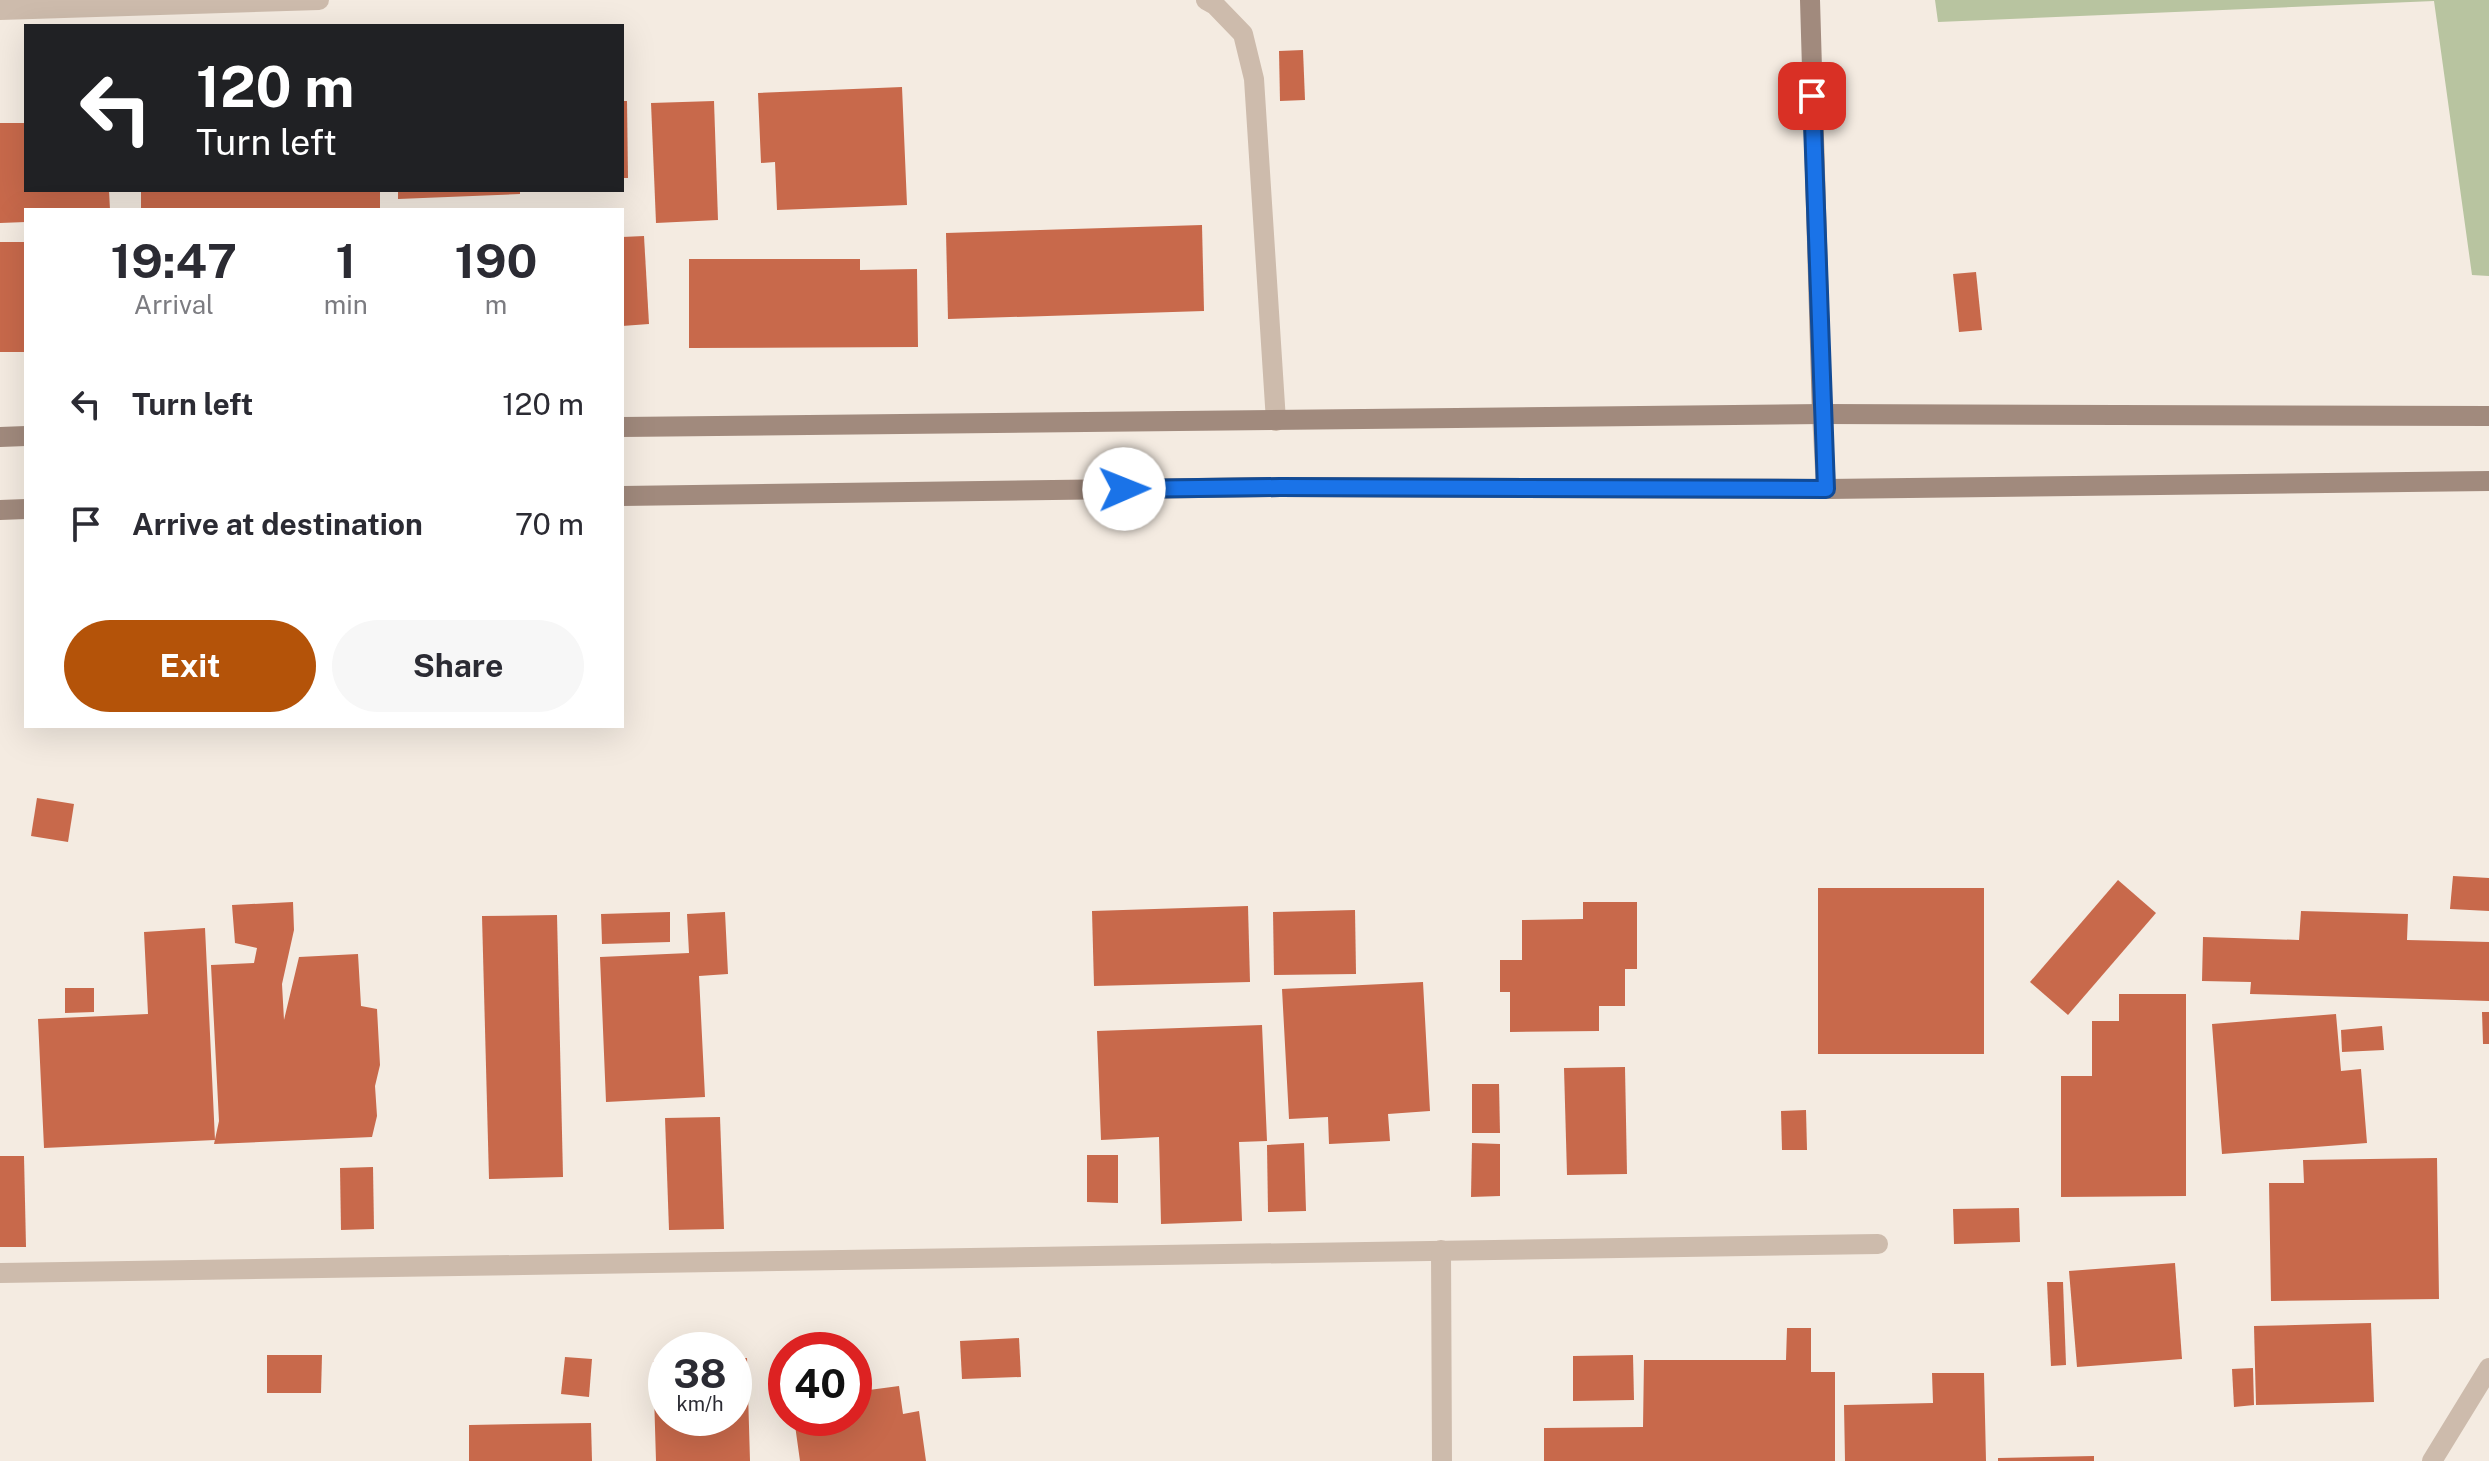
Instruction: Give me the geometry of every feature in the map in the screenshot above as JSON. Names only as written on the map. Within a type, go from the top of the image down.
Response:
[{"type":"street","points":[[0,10],[319,0]]},
{"type":"street","points":[[1206,0],[1215,5],[1243,34],[1254,79],[1276,421]]},
{"type":"street","points":[[1810,0],[1826,489]]},
{"type":"street","points":[[624,427],[1822,414],[2489,416]]},
{"type":"street","points":[[0,437],[24,436]]},
{"type":"street","points":[[624,496],[1280,487],[1826,489],[2489,481]]},
{"type":"street","points":[[0,510],[24,509]]},
{"type":"street","points":[[0,1273],[1878,1244]]},
{"type":"street","points":[[1441,1250],[1442,1461]]},
{"type":"street","points":[[2432,1461],[2489,1368]]},
{"type":"green space","points":[[1935,0],[2489,0],[2489,276],[2472,275],[2434,1],[1938,22]]},
{"type":"building","points":[[1303,50],[1305,100],[1280,101],[1279,51]]},
{"type":"building","points":[[902,87],[907,205],[777,210],[775,162],[761,163],[758,93]]},
{"type":"building","points":[[624,101],[627,101],[628,178],[624,178]]},
{"type":"building","points":[[714,101],[718,220],[656,223],[651,103]]},
{"type":"building","points":[[0,123],[24,123],[24,192],[109,192],[110,208],[24,208],[24,222],[0,223]]},
{"type":"building","points":[[141,192],[380,192],[380,208],[141,208]]},
{"type":"building","points":[[398,192],[520,192],[520,194],[398,199]]},
{"type":"building","points":[[1202,225],[1204,311],[948,319],[946,233]]},
{"type":"building","points":[[644,236],[649,324],[624,326],[624,237]]},
{"type":"building","points":[[0,242],[24,242],[24,352],[0,352]]},
{"type":"building","points":[[689,259],[860,259],[860,270],[917,269],[918,347],[689,348]]},
{"type":"building","points":[[1976,272],[1982,330],[1959,332],[1953,274]]},
{"type":"building","points":[[37,798],[74,804],[68,842],[31,836]]},
{"type":"building","points":[[2453,876],[2489,878],[2489,911],[2450,909]]},
{"type":"building","points":[[2118,880],[2156,913],[2068,1015],[2030,982]]},
{"type":"building","points":[[1818,888],[1984,888],[1984,1054],[1818,1054]]},
{"type":"building","points":[[293,902],[294,930],[282,984],[284,1020],[299,957],[358,954],[361,1006],[377,1009],[380,1065],[375,1086],[377,1116],[372,1137],[214,1144],[219,1121],[211,965],[254,963],[257,948],[235,943],[232,905]]},
{"type":"building","points":[[1583,902],[1637,902],[1637,969],[1625,969],[1625,1006],[1599,1006],[1599,1031],[1510,1032],[1510,992],[1500,992],[1500,960],[1522,960],[1522,920],[1583,919]]},
{"type":"building","points":[[1248,906],[1250,982],[1094,986],[1092,911]]},
{"type":"building","points":[[1355,910],[1356,974],[1274,975],[1273,912]]},
{"type":"building","points":[[2301,911],[2408,914],[2407,940],[2489,942],[2489,1001],[2250,994],[2251,982],[2202,981],[2203,937],[2299,940]]},
{"type":"building","points":[[670,912],[670,942],[602,944],[601,914]]},
{"type":"building","points":[[725,912],[728,974],[699,976],[705,1097],[606,1102],[600,957],[689,953],[687,914]]},
{"type":"building","points":[[557,915],[563,1177],[489,1179],[482,916]]},
{"type":"building","points":[[205,928],[215,1140],[44,1148],[38,1019],[148,1014],[144,932]]},
{"type":"building","points":[[1423,982],[1430,1111],[1388,1114],[1390,1141],[1329,1144],[1328,1117],[1289,1119],[1282,989]]},
{"type":"building","points":[[65,988],[94,988],[94,1012],[65,1013]]},
{"type":"building","points":[[2119,994],[2186,994],[2186,1196],[2061,1197],[2061,1076],[2092,1076],[2092,1021],[2119,1021]]},
{"type":"building","points":[[2482,1012],[2489,1012],[2489,1044],[2483,1044]]},
{"type":"building","points":[[2336,1014],[2341,1071],[2361,1069],[2367,1143],[2222,1154],[2212,1024]]},
{"type":"building","points":[[1262,1025],[1267,1141],[1239,1142],[1242,1221],[1161,1224],[1159,1137],[1101,1140],[1097,1031]]},
{"type":"building","points":[[2382,1026],[2384,1050],[2342,1052],[2341,1030]]},
{"type":"building","points":[[1625,1067],[1627,1174],[1567,1175],[1564,1068]]},
{"type":"building","points":[[1472,1084],[1499,1084],[1500,1133],[1472,1133]]},
{"type":"building","points":[[1806,1110],[1807,1150],[1782,1150],[1781,1111]]},
{"type":"building","points":[[720,1117],[724,1229],[669,1230],[665,1118]]},
{"type":"building","points":[[1304,1143],[1306,1211],[1268,1212],[1267,1145]]},
{"type":"building","points":[[1472,1143],[1500,1144],[1500,1196],[1471,1197]]},
{"type":"building","points":[[1087,1155],[1118,1155],[1118,1203],[1087,1202]]},
{"type":"building","points":[[0,1156],[24,1156],[26,1247],[0,1247]]},
{"type":"building","points":[[2437,1158],[2439,1299],[2271,1301],[2269,1183],[2304,1183],[2303,1160]]},
{"type":"building","points":[[373,1167],[374,1229],[341,1230],[340,1168]]},
{"type":"building","points":[[2019,1208],[2020,1242],[1954,1244],[1953,1209]]},
{"type":"building","points":[[2175,1263],[2182,1359],[2077,1367],[2069,1271]]},
{"type":"building","points":[[2047,1282],[2063,1282],[2066,1365],[2051,1366]]},
{"type":"building","points":[[2371,1323],[2374,1402],[2256,1405],[2254,1326]]},
{"type":"building","points":[[1787,1328],[1811,1328],[1811,1372],[1835,1372],[1835,1461],[1544,1461],[1544,1428],[1643,1427],[1644,1360],[1786,1360]]},
{"type":"building","points":[[1019,1338],[1021,1377],[962,1379],[960,1341]]},
{"type":"building","points":[[267,1355],[322,1355],[321,1393],[267,1393]]},
{"type":"building","points":[[1633,1355],[1634,1400],[1573,1401],[1573,1356]]},
{"type":"building","points":[[565,1357],[592,1359],[589,1397],[561,1394]]},
{"type":"building","points":[[2253,1368],[2254,1405],[2234,1407],[2232,1369]]},
{"type":"building","points":[[1932,1373],[1984,1373],[1986,1461],[1845,1461],[1844,1405],[1933,1403]]},
{"type":"building","points":[[899,1386],[903,1414],[919,1411],[926,1461],[800,1461],[797,1436],[872,1436],[872,1390]]},
{"type":"building","points":[[591,1423],[592,1461],[469,1461],[469,1425]]},
{"type":"building","points":[[655,1436],[749,1436],[750,1461],[656,1461]]},
{"type":"building","points":[[2094,1456],[2094,1461],[1998,1461],[1998,1458]]},
{"type":"route","points":[[1124,489],[1826,489],[1812,96]]}]
